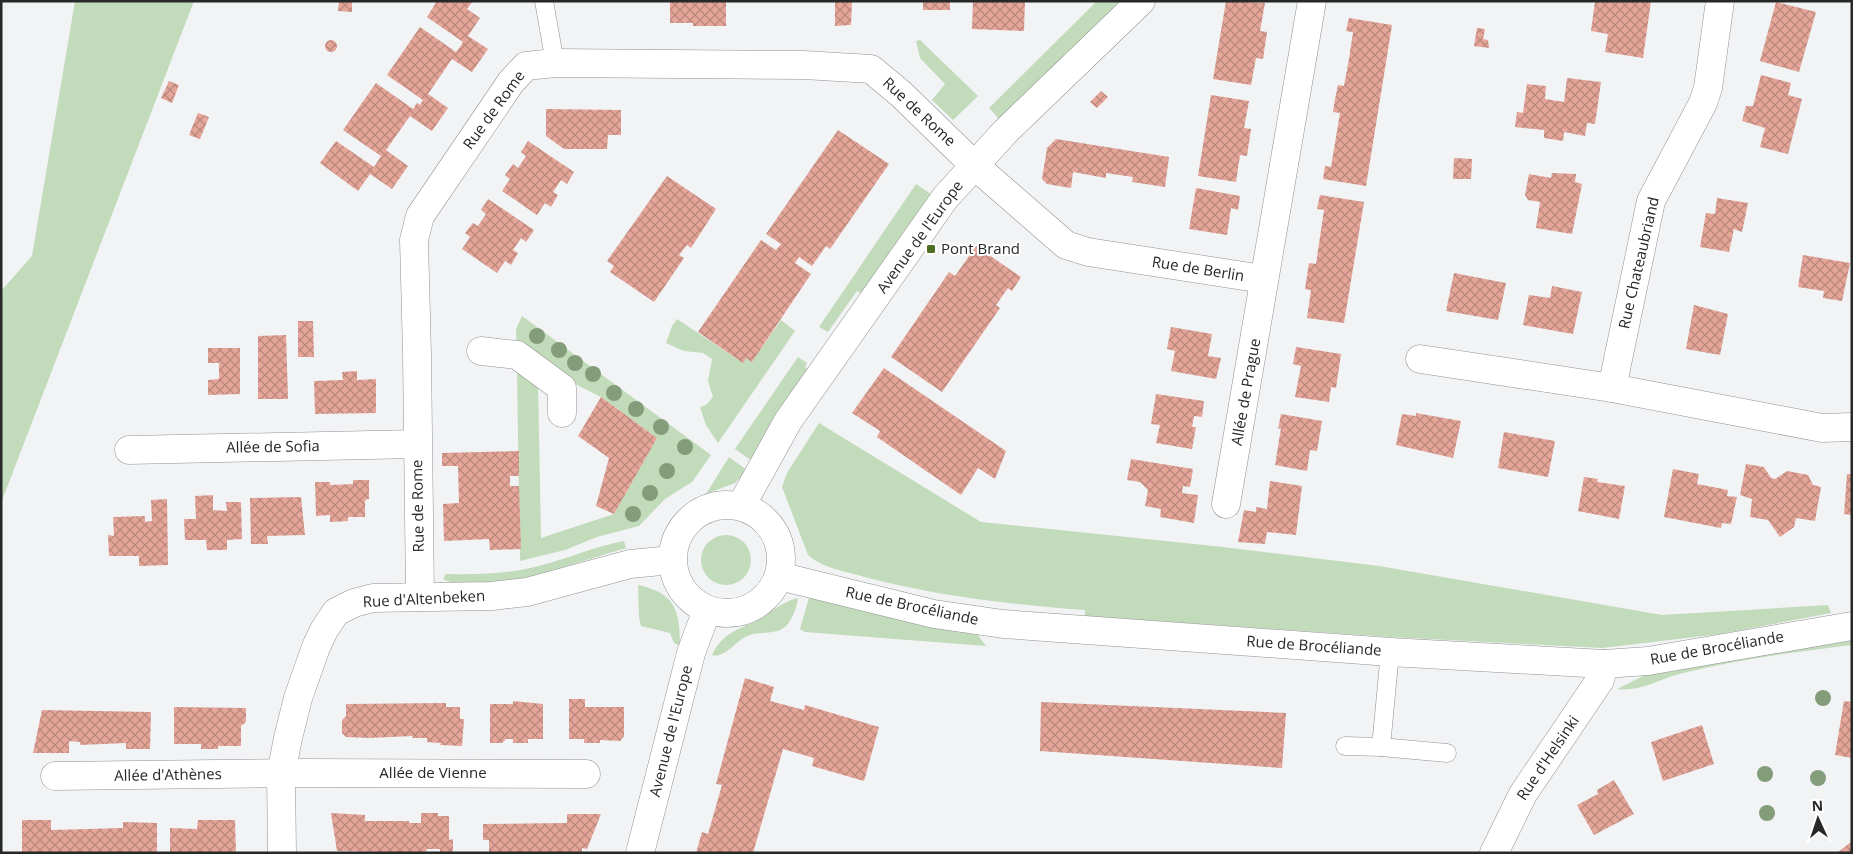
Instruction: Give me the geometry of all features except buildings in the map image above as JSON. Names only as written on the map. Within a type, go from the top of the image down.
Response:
[{"type":"street","name":"Avenue de l'Europe","points":[[741,506],[788,421],[945,198],[1005,132],[1141,1]]},
{"type":"street","name":"Rue de Berlin","points":[[974,165],[1066,245],[1088,252],[1262,279],[1312,1]]},
{"type":"street","name":"Rue Chateaubriand","points":[[1612,388],[1651,201],[1703,103],[1708,88],[1720,1]]},
{"type":"street","name":"Rue de Rome","points":[[420,597],[414,240],[420,216],[510,82],[526,66],[555,63],[804,64],[871,69],[901,94],[974,165]]},
{"type":"street","name":"Allée de Prague","points":[[1226,504],[1256,332],[1262,279]]},
{"type":"street","points":[[481,351],[517,355],[562,388],[562,413]]},
{"type":"street","points":[[1420,359],[1612,388],[1822,428],[1852,427]]},
{"type":"street","name":"Allée de Sofia","points":[[129,450],[417,444]]},
{"type":"street","points":[[720,505],[741,506],[757,513],[770,525],[779,541],[782,559],[779,576],[768,595],[750,608],[729,614],[707,610],[689,599],[677,581],[672,560],[674,546],[679,532],[688,520],[700,511],[720,505]]},
{"type":"street","name":"Rue d'Altenbeken","points":[[282,853],[281,774],[298,698],[316,647],[330,620],[345,606],[362,600],[492,596],[527,592],[630,564],[672,560]]},
{"type":"street","name":"Rue de Brocéliande","points":[[779,576],[934,614],[1003,624],[1390,652],[1604,664],[1648,661],[1852,626]]},
{"type":"street","name":"Avenue de l'Europe","points":[[640,853],[691,653],[707,610]]},
{"type":"street","name":"Rue d'Helsinki","points":[[1494,853],[1523,794],[1600,680],[1604,664]]},
{"type":"street","name":"Allée de Vienne","points":[[281,774],[586,774]]},
{"type":"street","name":"Allée d'Athènes","points":[[55,776],[281,774]]},
{"type":"lane","points":[[544,1],[555,63]]},
{"type":"lane","points":[[1381,747],[1390,652]]},
{"type":"lane","points":[[1345,746],[1447,753]]},
{"type":"green space","points":[[75,1],[194,1],[1,503],[1,291],[32,256]]},
{"type":"green space","points":[[1097,1],[1122,1],[1001,121],[989,108]]},
{"type":"green space","points":[[920,40],[978,96],[953,120],[932,100],[945,84],[920,58],[916,41]]},
{"type":"green space","points":[[916,184],[931,194],[862,294],[857,291],[828,332],[819,327]]},
{"type":"green space","points":[[522,316],[711,455],[692,482],[665,499],[639,526],[597,537],[565,550],[520,561],[517,371],[538,381],[541,538],[614,514],[657,438],[601,397],[517,355],[516,329]]},
{"type":"green space","points":[[677,319],[743,363],[746,358],[752,362],[781,320],[795,331],[718,443],[706,425],[700,407],[706,405],[713,397],[708,381],[712,359],[703,353],[684,351],[666,343],[672,326]]},
{"type":"green space","points":[[798,357],[807,363],[805,367],[810,371],[752,461],[735,449]]},
{"type":"green space","points":[[819,423],[981,522],[1223,547],[1379,566],[1662,615],[1828,605],[1831,613],[1720,634],[1602,648],[1390,637],[1085,616],[1085,610],[1000,602],[916,589],[833,568],[820,563],[808,555],[782,487],[787,473]]},
{"type":"green space","points":[[729,457],[747,470],[735,483],[706,494]]},
{"type":"green space","points":[[726,535],[736,537],[744,542],[749,550],[751,560],[749,570],[744,578],[736,583],[726,585],[716,583],[708,578],[703,570],[701,560],[703,550],[708,542],[716,537]]},
{"type":"green space","points":[[624,541],[626,548],[521,580],[470,585],[443,579],[446,574],[494,573],[530,568]]},
{"type":"green space","points":[[638,585],[660,593],[668,598],[673,605],[679,622],[680,646],[674,643],[670,633],[641,626]]},
{"type":"green space","points":[[798,598],[792,617],[782,629],[750,635],[741,639],[721,655],[712,655],[721,641],[731,633]]},
{"type":"green space","points":[[809,598],[978,635],[986,646],[805,632],[800,629]]},
{"type":"green space","points":[[1852,639],[1852,645],[1743,661],[1679,674],[1633,689],[1617,689],[1643,676],[1672,669]]},
{"type":"place","name":"Pont Brand","points":[[931,249]]}]
